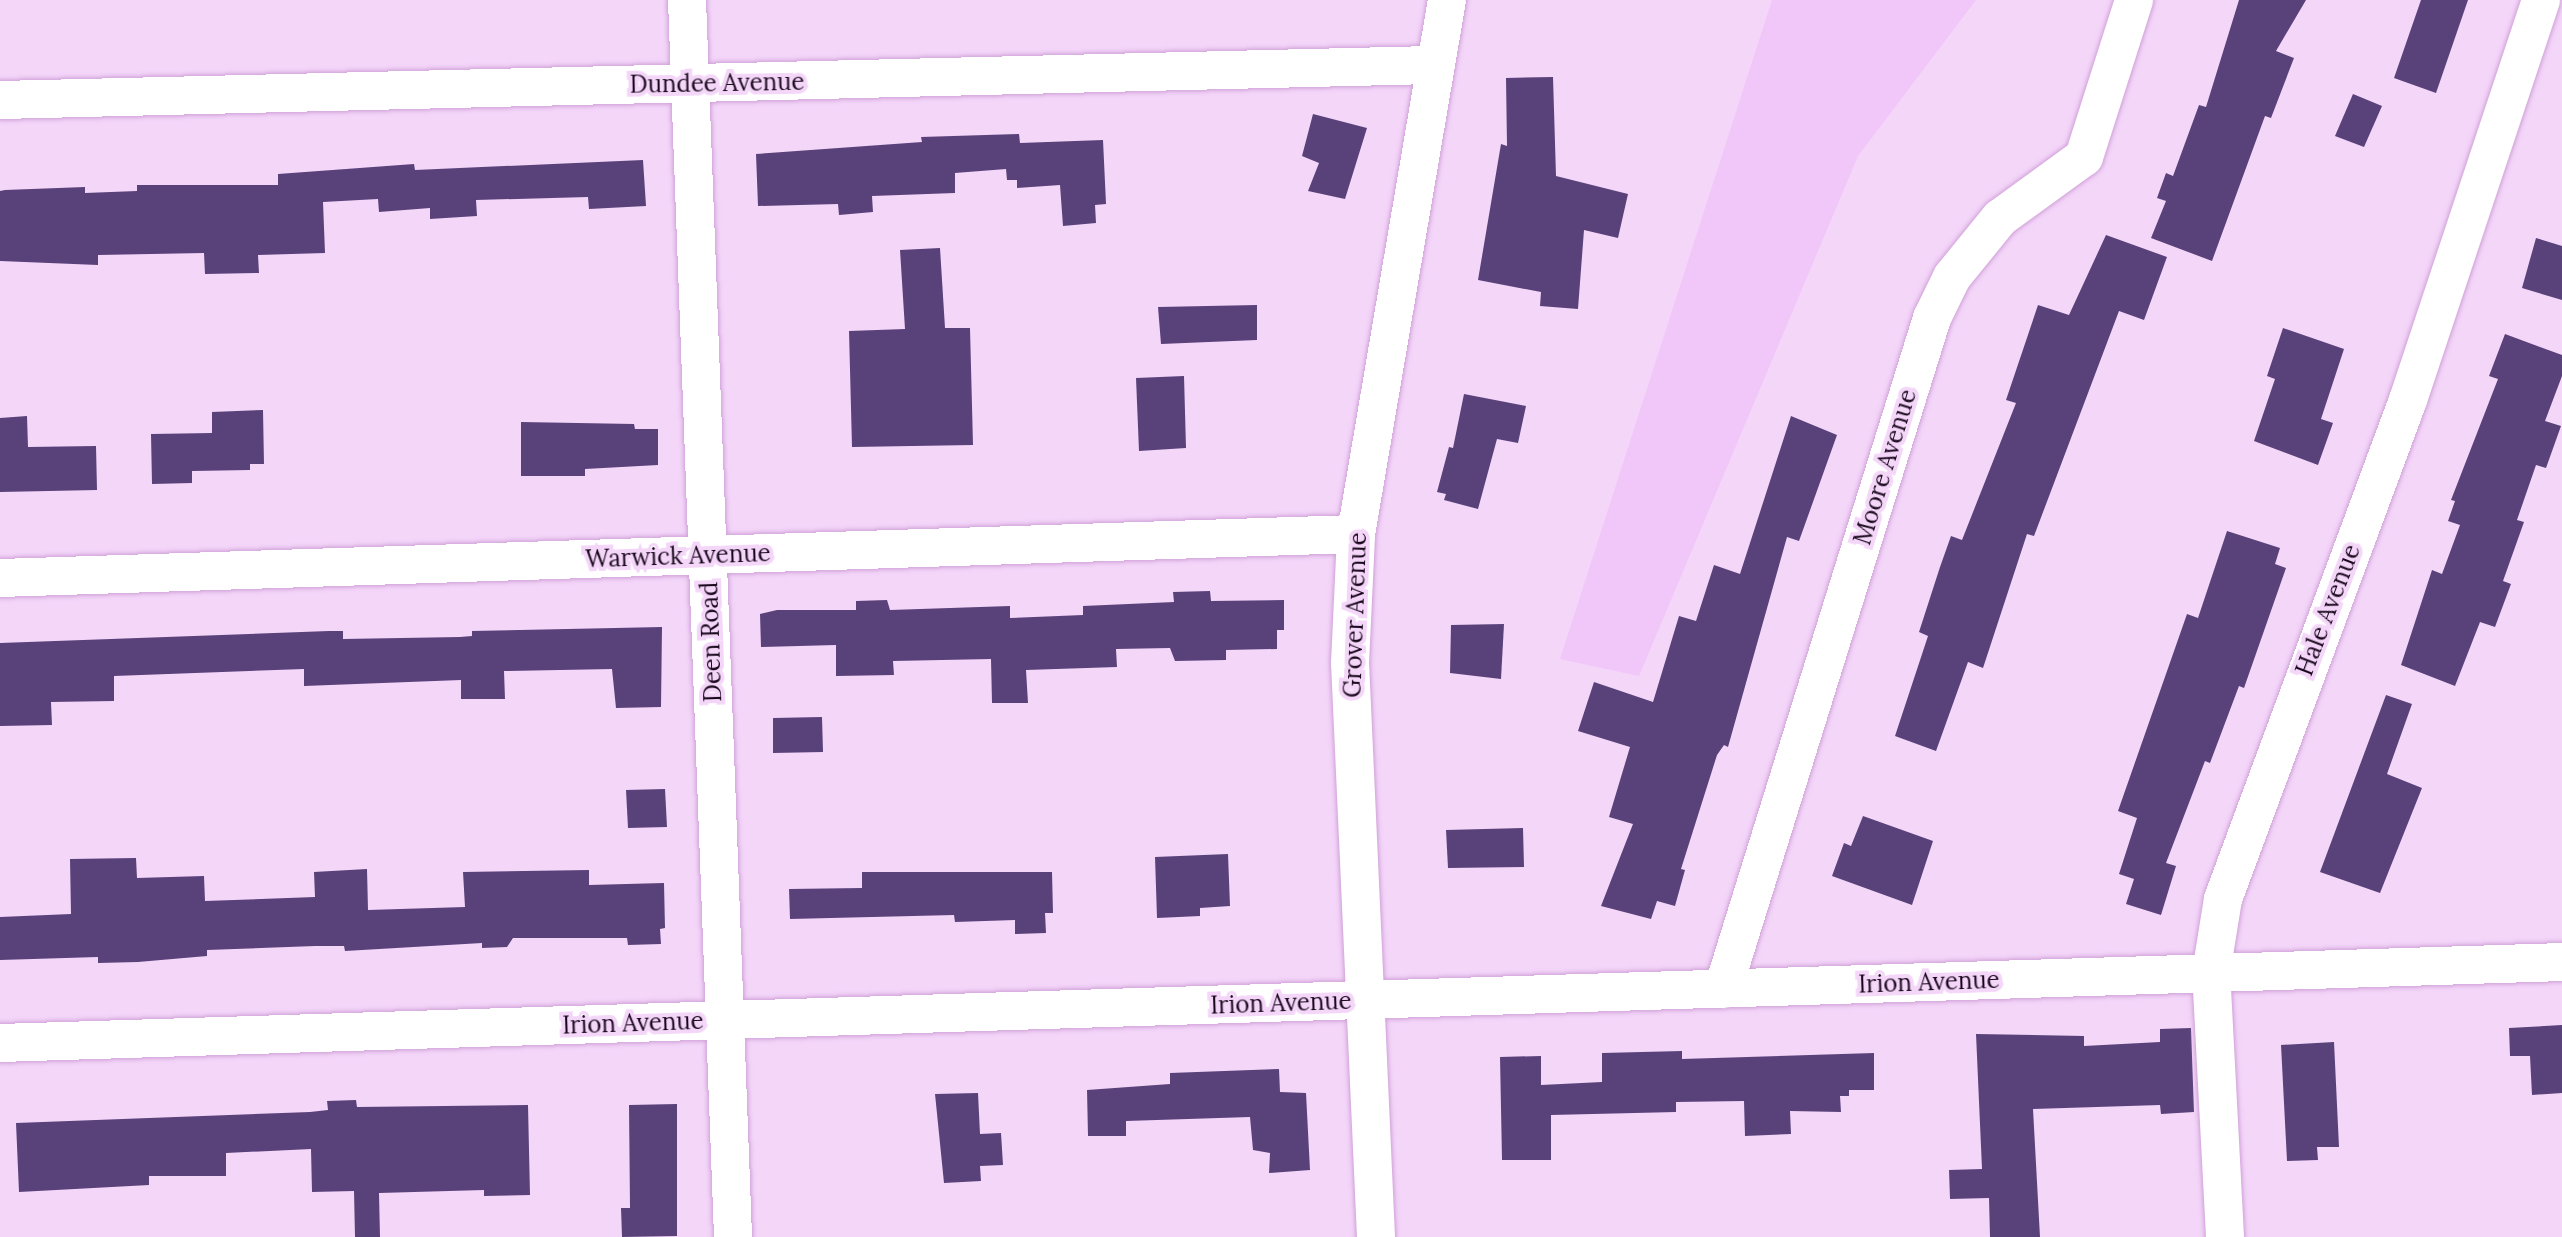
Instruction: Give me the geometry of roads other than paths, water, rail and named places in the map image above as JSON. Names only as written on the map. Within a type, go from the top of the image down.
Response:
[{"type":"street","name":"Deen Road","points":[[687,0],[733,1237]]},
{"type":"street","name":"Grover Avenue","points":[[1376,1237],[1350,663],[1356,534],[1447,0]]},
{"type":"street","name":"Moore Avenue","points":[[1723,989],[1932,318],[1952,277],[2000,218],[2084,157],[2134,0]]},
{"type":"street","name":"Hale Avenue","points":[[2225,1237],[2211,973],[2223,899],[2247,827],[2408,400],[2541,0]]},
{"type":"street","name":"Dundee Avenue","points":[[0,100],[1434,65]]},
{"type":"street","name":"Warwick Avenue","points":[[0,578],[1356,534]]},
{"type":"street","name":"Irion Avenue","points":[[0,1043],[2562,962]]}]
